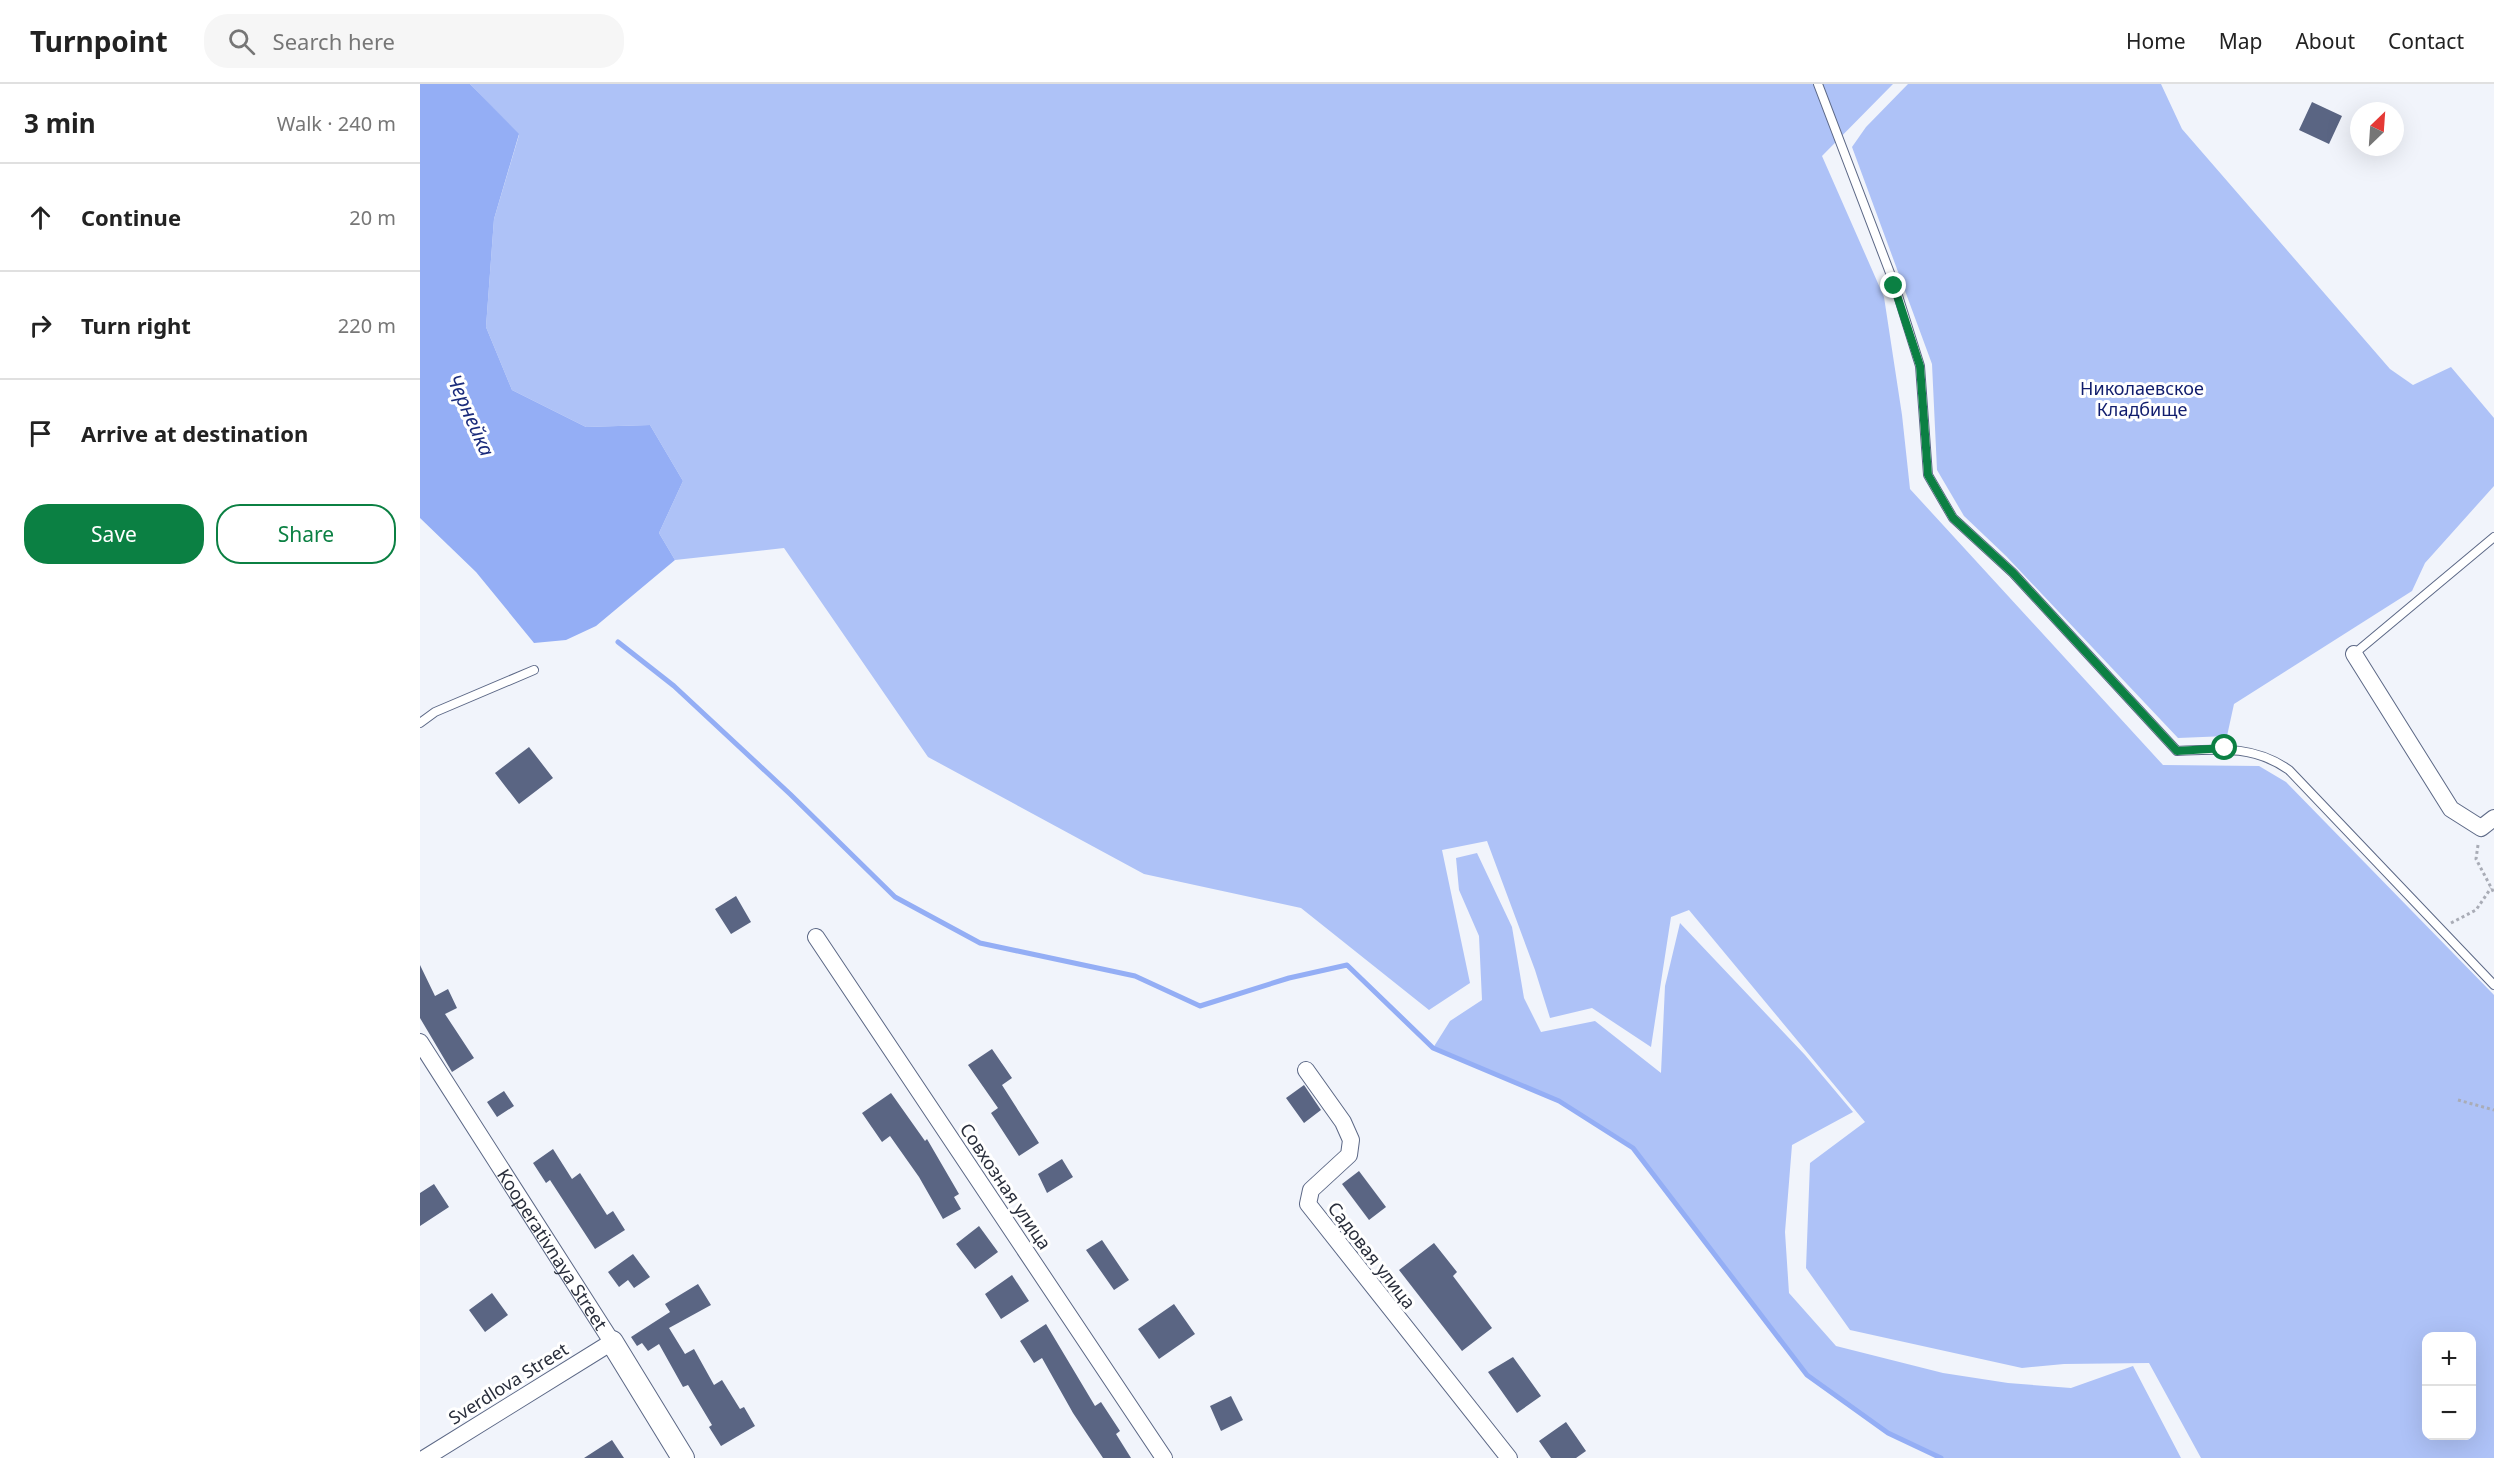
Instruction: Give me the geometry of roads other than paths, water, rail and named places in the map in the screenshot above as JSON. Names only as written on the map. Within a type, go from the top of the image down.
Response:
[{"type":"street","points":[[2354,654],[2451,808],[2488,823]]},
{"type":"street","name":"Совхозная улица","points":[[816,937],[1164,1458]]},
{"type":"street","name":"Kooperativnaya Street","points":[[420,1042],[612,1342],[682,1458]]},
{"type":"street","name":"Садовая улица","points":[[1306,1070],[1343,1122],[1351,1140],[1349,1155],[1311,1190],[1308,1204],[1509,1458]]},
{"type":"street","name":"Sverdlova Street","points":[[425,1458],[612,1342]]},
{"type":"lane","points":[[1818,84],[1894,286],[1920,366],[1928,475],[1953,518],[2013,573],[2177,751],[2225,748],[2271,758],[2289,770],[2494,985]]},
{"type":"lane","points":[[2354,654],[2494,537]]},
{"type":"lane","points":[[420,723],[435,712],[534,670]]},
{"type":"water","name":"Чернейка","points":[[420,84],[470,84],[519,134],[494,219],[486,327],[512,390],[586,427],[650,425],[683,481],[659,533],[675,560],[596,626],[566,640],[534,643],[476,572],[420,518]]},
{"type":"waterway","points":[[618,642],[674,686],[790,794],[895,897],[980,943],[1135,976],[1200,1006],[1289,978],[1347,965],[1433,1048],[1559,1101],[1633,1148],[1807,1375],[1888,1433],[1941,1458]]},
{"type":"park label","name":"Николаевское Кладбище","points":[[2142,398]]}]
